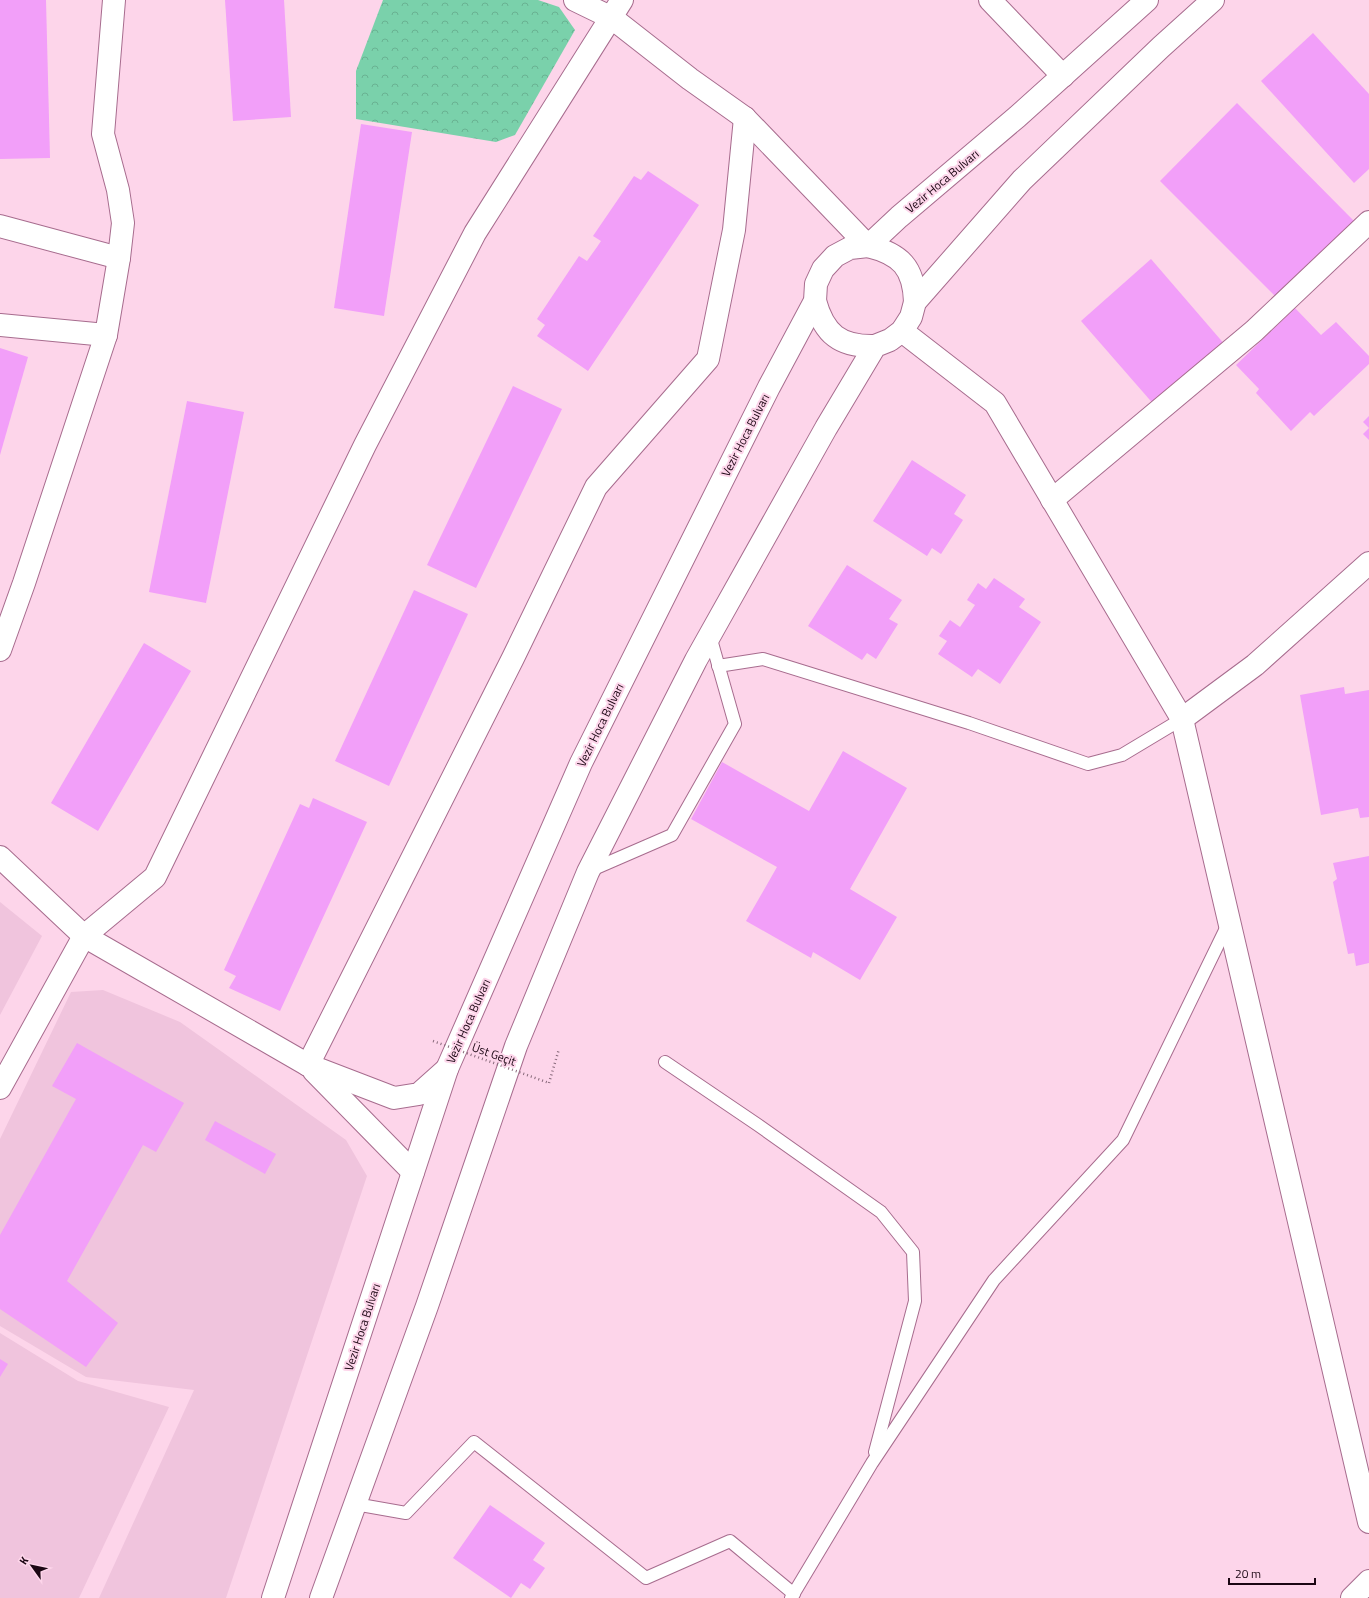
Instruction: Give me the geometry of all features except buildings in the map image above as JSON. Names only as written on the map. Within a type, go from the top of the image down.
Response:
[{"type":"street","points":[[0,650],[24,583],[106,335],[119,258],[123,223],[118,190],[103,134],[114,0]]},
{"type":"street","points":[[575,0],[617,9],[690,79],[746,118],[868,246],[884,250],[899,259],[909,271],[914,286],[915,302],[911,317],[902,331],[890,340],[875,346],[859,346],[844,342],[830,332],[820,318],[815,301]]},
{"type":"street","points":[[990,0],[1062,76]]},
{"type":"street","name":"Vezir Hoca Bulvarı","points":[[273,1598],[447,1069],[581,763],[766,394],[815,301],[816,284],[823,268],[835,256],[850,248],[868,246],[899,217],[1017,116],[1147,0]]},
{"type":"street","points":[[915,302],[1022,180],[1213,0]]},
{"type":"street","points":[[0,1088],[84,936],[155,877],[365,445],[475,233],[617,9]]},
{"type":"street","points":[[308,1065],[513,658],[596,487],[708,359],[734,230],[746,118]]},
{"type":"street","points":[[1052,500],[1254,331],[1369,222]]},
{"type":"street","points":[[0,226],[119,258]]},
{"type":"street","points":[[0,325],[106,335]]},
{"type":"street","points":[[902,331],[995,403],[1182,719],[1369,1522]]},
{"type":"street","points":[[321,1598],[427,1306],[516,1046],[588,872],[696,660],[826,428],[875,346]]},
{"type":"street","points":[[1182,719],[1255,664],[1369,563]]},
{"type":"street","points":[[0,857],[84,936],[308,1065],[394,1098],[419,1094],[447,1069]]},
{"type":"street","points":[[308,1065],[413,1172]]},
{"type":"street","points":[[1352,1598],[1369,1581]]},
{"type":"lane","points":[[588,872],[672,835],[735,724],[710,636]]},
{"type":"lane","points":[[718,666],[763,659],[969,723],[1088,764],[1122,755],[1182,719]]},
{"type":"lane","points":[[355,1504],[406,1513],[474,1442],[646,1578],[730,1541],[793,1596],[872,1463],[994,1280],[1123,1140],[1229,921]]},
{"type":"lane","points":[[665,1062],[758,1125],[881,1212],[912,1252],[915,1301],[872,1463]]},
{"type":"path","name":"Üst Geçit","points":[[433,1041],[548,1083],[559,1049]]},
{"type":"shaded area","points":[[0,902],[42,936],[0,1015]]},
{"type":"shaded area","points":[[103,990],[180,1022],[346,1140],[367,1176],[226,1598],[99,1598],[194,1390],[86,1377],[0,1326],[0,1139],[71,992]]},
{"type":"shaded area","points":[[0,1333],[78,1381],[169,1407],[79,1598],[0,1598]]},
{"type":"green space","points":[[383,0],[538,0],[559,7],[575,30],[515,135],[496,142],[356,119],[356,71]]}]
